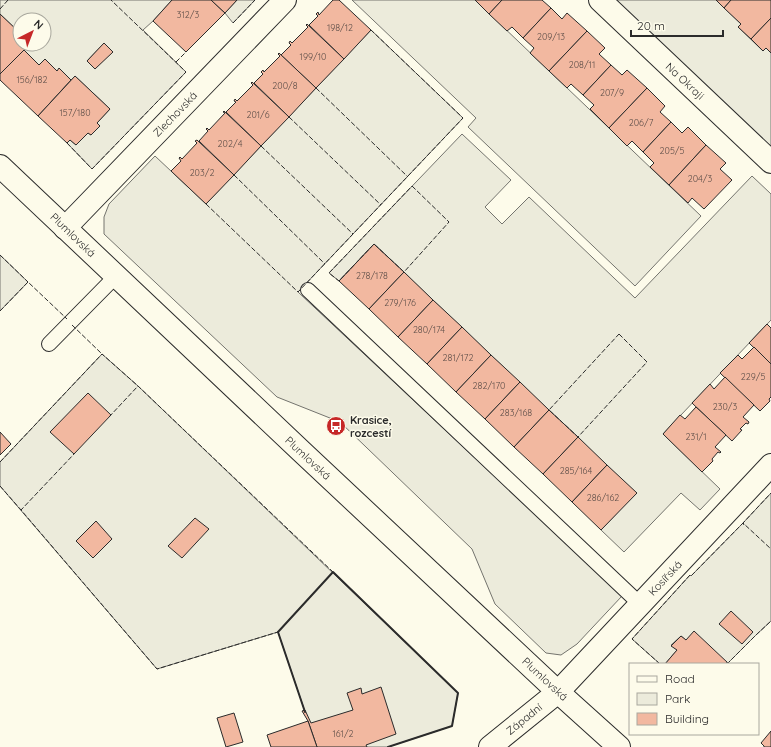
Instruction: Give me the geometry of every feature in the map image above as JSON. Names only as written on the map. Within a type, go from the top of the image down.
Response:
[{"type":"street","name":"Zlechovská","points":[[65,228],[285,0]]},
{"type":"street","name":"Na Okraji","points":[[600,0],[771,162]]},
{"type":"street","name":"Plumlovská","points":[[0,166],[558,692],[620,747]]},
{"type":"street","name":"Kosířská","points":[[558,692],[771,465]]},
{"type":"street","name":"Západní","points":[[490,747],[558,692]]},
{"type":"lane","points":[[49,344],[116,276]]},
{"type":"lane","points":[[308,290],[640,604]]},
{"type":"green space","points":[[0,0],[172,0],[143,30],[186,72],[92,169],[67,143],[70,140],[76,145],[88,133],[91,135],[100,126],[97,123],[110,109],[75,76],[71,80],[59,69],[57,71],[45,60],[39,65],[26,52],[52,52],[52,12],[12,12],[12,25],[0,14]],"holes":[[[104,43],[112,52],[95,69],[87,61]]]},
{"type":"green space","points":[[237,0],[255,0],[233,23],[225,13]]},
{"type":"green space","points":[[352,0],[475,0],[701,216],[635,286],[468,127],[476,118]]},
{"type":"green space","points":[[610,0],[716,0],[741,24],[739,28],[763,51],[766,48],[771,53],[771,154]]},
{"type":"green space","points":[[371,30],[463,118],[298,292],[622,596],[577,644],[561,655],[546,653],[495,604],[472,549],[340,422],[277,397],[104,234],[104,217],[109,204],[155,156],[206,204]]},
{"type":"green space","points":[[462,134],[511,180],[485,207],[502,224],[529,197],[635,298],[752,176],[771,194],[771,320],[663,434],[720,489],[700,510],[681,493],[624,552],[601,530],[636,493],[374,244],[339,281],[329,273]]},
{"type":"green space","points":[[0,255],[28,282],[0,311]]},
{"type":"green space","points":[[102,354],[138,386],[458,693],[452,726],[388,747],[317,747],[278,632],[157,669],[0,486],[0,462]]},
{"type":"green space","points":[[771,493],[771,621],[728,663],[681,636],[671,645],[677,650],[666,663],[659,663],[632,639],[690,575],[691,576]]},
{"type":"building","points":[[172,0],[211,0],[225,13],[186,52],[153,21]]},
{"type":"building","points":[[211,0],[237,0],[225,13]]},
{"type":"building","points":[[333,0],[339,0],[371,30],[344,59],[309,25],[318,16],[316,14],[318,12],[319,15]]},
{"type":"building","points":[[475,0],[502,0],[489,14]]},
{"type":"building","points":[[502,0],[542,0],[551,8],[523,38],[512,27],[507,31],[489,14]]},
{"type":"building","points":[[716,0],[731,0],[724,8]]},
{"type":"building","points":[[731,0],[771,0],[771,18],[751,39],[738,27],[741,24],[724,8]]},
{"type":"building","points":[[551,8],[562,19],[567,13],[587,31],[549,71],[530,53],[534,48],[523,38]]},
{"type":"building","points":[[0,14],[12,25],[12,52],[22,52],[0,74]]},
{"type":"building","points":[[771,18],[771,53],[766,48],[763,51],[751,39]]},
{"type":"building","points":[[307,24],[344,59],[316,88],[281,55],[291,45],[289,43],[290,41],[292,43],[308,27],[306,25]]},
{"type":"building","points":[[587,31],[605,48],[599,54],[611,65],[583,95],[571,84],[567,88],[549,71]]},
{"type":"building","points":[[104,43],[113,52],[95,69],[87,61]]},
{"type":"building","points":[[22,52],[26,52],[39,65],[45,59],[57,71],[59,68],[71,80],[38,116],[0,80],[0,74]]},
{"type":"building","points":[[279,53],[316,88],[289,117],[254,83],[263,74],[261,72],[263,70],[264,72],[280,56],[278,54]]},
{"type":"building","points":[[611,65],[622,75],[627,70],[647,88],[609,128],[590,109],[594,105],[583,95]]},
{"type":"building","points":[[75,76],[110,109],[97,123],[100,126],[91,135],[88,133],[76,145],[70,140],[67,143],[38,116]]},
{"type":"building","points":[[252,82],[289,117],[261,146],[226,112],[236,102],[234,101],[235,99],[237,101],[253,85],[251,83]]},
{"type":"building","points":[[647,88],[665,106],[660,112],[671,122],[643,152],[632,141],[627,146],[609,128]]},
{"type":"building","points":[[224,111],[261,146],[234,175],[199,141],[208,131],[206,129],[207,128],[209,130],[225,113],[223,112]]},
{"type":"building","points":[[671,122],[682,133],[688,127],[706,145],[669,185],[650,167],[654,163],[643,152]]},
{"type":"building","points":[[197,140],[234,175],[206,204],[171,171],[181,161],[179,158],[180,157],[182,159],[197,143],[195,141]]},
{"type":"building","points":[[706,145],[726,163],[720,169],[732,180],[704,209],[692,198],[688,203],[669,185]]},
{"type":"building","points":[[374,244],[404,272],[369,309],[339,281]]},
{"type":"building","points":[[404,272],[433,300],[398,337],[369,309]]},
{"type":"building","points":[[433,300],[462,327],[427,364],[398,337]]},
{"type":"building","points":[[767,324],[771,328],[771,364],[749,343]]},
{"type":"building","points":[[462,327],[491,355],[456,392],[427,364]]},
{"type":"building","points":[[754,347],[771,364],[771,397],[769,399],[770,401],[760,411],[720,373],[738,355],[742,359]]},
{"type":"building","points":[[491,355],[520,382],[485,419],[456,392]]},
{"type":"building","points":[[725,377],[754,405],[743,417],[749,422],[748,424],[746,423],[740,429],[742,430],[732,441],[692,403],[710,384],[714,389]]},
{"type":"building","points":[[520,382],[549,410],[514,447],[485,419]]},
{"type":"building","points":[[88,393],[111,415],[74,454],[50,432]]},
{"type":"building","points":[[696,407],[726,435],[715,447],[721,452],[718,452],[712,459],[713,461],[702,472],[663,434],[680,415],[685,419]]},
{"type":"building","points":[[549,410],[578,437],[543,474],[514,447]]},
{"type":"building","points":[[0,432],[11,444],[0,455]]},
{"type":"building","points":[[578,437],[607,465],[572,502],[543,474]]},
{"type":"building","points":[[607,465],[637,493],[601,530],[572,502]]},
{"type":"building","points":[[195,518],[209,529],[182,558],[168,546]]},
{"type":"building","points":[[96,521],[112,539],[93,558],[76,541]]},
{"type":"building","points":[[731,611],[753,632],[742,644],[719,624]]},
{"type":"building","points":[[694,631],[728,663],[666,663],[677,650],[671,646],[681,636],[686,640]]},
{"type":"building","points":[[381,687],[396,734],[366,745],[367,747],[317,747],[308,721],[302,711],[305,710],[311,723],[353,710],[347,693],[361,688],[362,694]]},
{"type":"building","points":[[234,713],[243,742],[226,747],[217,718]]},
{"type":"building","points":[[308,721],[317,747],[271,747],[267,735]]},
{"type":"building","points":[[771,731],[771,747],[764,747],[761,743]]},
{"type":"fence","points":[[0,9],[8,0]]},
{"type":"fence","points":[[67,143],[92,169],[186,72],[111,0]]},
{"type":"fence","points":[[233,23],[255,0]]},
{"type":"fence","points":[[206,204],[298,292],[463,118],[371,30]]},
{"type":"fence","points":[[176,62],[186,52]]},
{"type":"fence","points":[[316,88],[408,177]]},
{"type":"fence","points":[[289,117],[381,205]]},
{"type":"fence","points":[[261,146],[353,234]]},
{"type":"fence","points":[[234,175],[325,264]]},
{"type":"fence","points":[[412,186],[449,222],[404,272],[374,244],[339,281],[329,273],[412,186]]},
{"type":"fence","points":[[0,255],[28,282],[27,283]]},
{"type":"fence","points":[[0,311],[28,282],[67,319]]},
{"type":"fence","points":[[72,325],[102,354]]},
{"type":"fence","points":[[619,334],[647,362],[578,437],[549,410],[619,334]]},
{"type":"fence","points":[[0,462],[102,354],[138,386],[333,572],[278,632],[157,669],[21,510],[75,453]]},
{"type":"fence","points":[[109,417],[138,386]]},
{"type":"fence","points":[[0,486],[21,510]]},
{"type":"fence","points":[[744,525],[743,523],[771,493]]},
{"type":"fence","points":[[659,663],[632,639],[690,575],[691,576],[743,523],[771,549]]},
{"type":"fence","points":[[726,662],[728,663],[771,621]]},
{"type":"wall","points":[[305,712],[278,632],[333,572],[458,693],[452,726],[388,747]]},
{"type":"place","name":"Krasice, rozcestí","points":[[336,426]]}]
